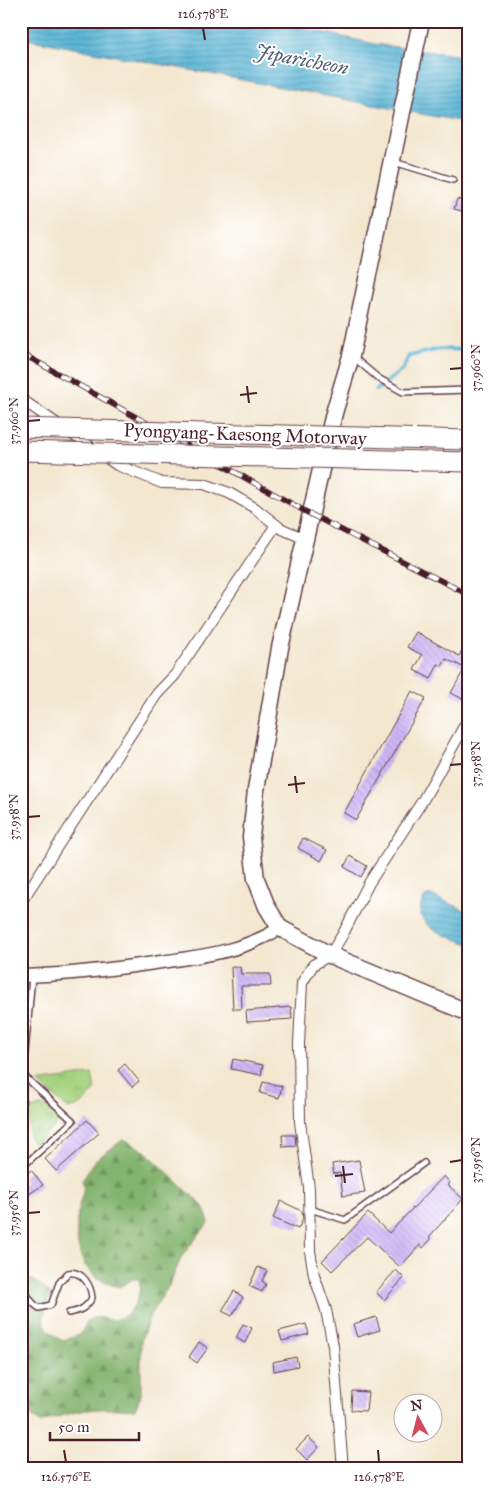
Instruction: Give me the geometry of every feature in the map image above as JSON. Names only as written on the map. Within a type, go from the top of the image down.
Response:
[{"type":"highway","name":"Pyongyang-Kaesong Motorway","points":[[21,428],[469,440]]},
{"type":"highway","name":"Pyongyang-Kaesong Motorway","points":[[21,451],[469,462]]},
{"type":"main road","points":[[421,21],[390,161],[351,356],[334,413],[280,648],[256,790],[251,837],[256,879],[267,907],[280,928],[330,955],[469,1013]]},
{"type":"street","points":[[21,399],[118,465],[162,483],[204,484],[229,493],[255,508],[276,525],[305,539]]},
{"type":"street","points":[[21,902],[157,694],[175,675],[276,525]]},
{"type":"street","points":[[342,1469],[333,1346],[326,1310],[314,1275],[310,1251],[310,1209],[300,1122],[299,1044],[302,983],[314,965],[330,955],[343,934],[369,882],[423,800],[468,721]]},
{"type":"street","points":[[27,976],[116,969],[223,953],[261,940],[280,928]]},
{"type":"lane","points":[[390,161],[453,180]]},
{"type":"lane","points":[[351,356],[378,378],[403,392],[469,390]]},
{"type":"lane","points":[[21,1156],[27,976]]},
{"type":"lane","points":[[21,1168],[73,1120],[23,1075]]},
{"type":"lane","points":[[310,1209],[345,1220],[424,1163]]},
{"type":"lane","points":[[21,1255],[25,1292],[30,1302],[39,1308],[51,1305],[59,1283],[68,1273],[80,1274],[88,1283],[92,1298],[88,1305],[80,1311],[69,1313]]},
{"type":"green space","points":[[92,1074],[95,1090],[77,1107],[68,1109],[38,1082]]},
{"type":"green space","points":[[40,1106],[46,1107],[61,1121],[35,1143],[31,1141],[29,1136],[29,1110]]},
{"type":"green space","points":[[124,1139],[146,1152],[203,1206],[209,1222],[182,1256],[170,1284],[150,1315],[141,1342],[141,1394],[135,1410],[87,1410],[40,1423],[21,1407],[21,1279],[34,1280],[50,1293],[43,1319],[48,1330],[62,1341],[80,1334],[92,1318],[118,1319],[134,1306],[139,1292],[139,1279],[133,1279],[119,1287],[95,1276],[81,1257],[77,1233],[77,1220],[83,1190],[82,1180],[94,1161]]},
{"type":"water","name":"Jiparicheon","points":[[21,21],[272,21],[375,44],[469,57],[469,123],[21,38]]},
{"type":"water","points":[[431,895],[469,912],[469,944],[441,933],[425,923],[421,915],[421,907],[425,897]]},
{"type":"building","points":[[457,199],[469,202],[469,213],[454,209]]},
{"type":"building","points":[[416,632],[459,656],[469,637],[469,690],[463,699],[451,693],[465,668],[446,659],[442,666],[438,664],[431,679],[414,670],[422,655],[407,647]]},
{"type":"building","points":[[412,691],[426,698],[356,820],[344,813]]},
{"type":"building","points":[[303,838],[327,850],[321,861],[298,848]]},
{"type":"building","points":[[350,856],[367,866],[361,877],[344,867]]},
{"type":"building","points":[[231,967],[240,967],[241,974],[270,974],[271,986],[241,986],[242,1009],[233,1009]]},
{"type":"building","points":[[291,1007],[292,1019],[247,1022],[246,1011]]},
{"type":"building","points":[[233,1059],[263,1065],[261,1075],[231,1069]]},
{"type":"building","points":[[125,1064],[139,1081],[132,1087],[118,1070]]},
{"type":"building","points":[[263,1082],[282,1086],[279,1098],[260,1093]]},
{"type":"building","points":[[87,1120],[99,1133],[56,1171],[45,1159]]},
{"type":"building","points":[[282,1135],[295,1135],[296,1146],[283,1147]]},
{"type":"building","points":[[359,1160],[365,1193],[343,1196],[340,1173],[334,1174],[332,1164]]},
{"type":"building","points":[[31,1170],[43,1185],[21,1199],[21,1186],[26,1182],[23,1177]]},
{"type":"building","points":[[444,1176],[450,1183],[448,1185],[463,1199],[429,1237],[431,1239],[423,1248],[420,1245],[400,1267],[367,1237],[332,1271],[322,1261],[368,1213],[389,1233]]},
{"type":"building","points":[[281,1201],[302,1211],[303,1219],[298,1229],[273,1218]]},
{"type":"building","points":[[258,1267],[267,1271],[262,1281],[266,1284],[262,1292],[249,1286]]},
{"type":"building","points":[[396,1270],[404,1278],[384,1300],[376,1292]]},
{"type":"building","points":[[234,1291],[243,1297],[232,1316],[222,1311]]},
{"type":"building","points":[[376,1317],[380,1330],[357,1337],[353,1324]]},
{"type":"building","points":[[243,1324],[252,1328],[245,1343],[236,1338]]},
{"type":"building","points":[[306,1324],[309,1334],[282,1341],[279,1331]]},
{"type":"building","points":[[199,1342],[208,1348],[197,1363],[189,1357]]},
{"type":"building","points":[[296,1357],[298,1366],[274,1371],[273,1362]]},
{"type":"building","points":[[352,1391],[368,1392],[366,1411],[351,1410]]},
{"type":"building","points":[[308,1437],[319,1447],[307,1460],[296,1449]]},
{"type":"waterway","points":[[376,390],[402,370],[409,356],[440,349],[469,350]]},
{"type":"railway","points":[[21,353],[310,514],[469,595]]}]
